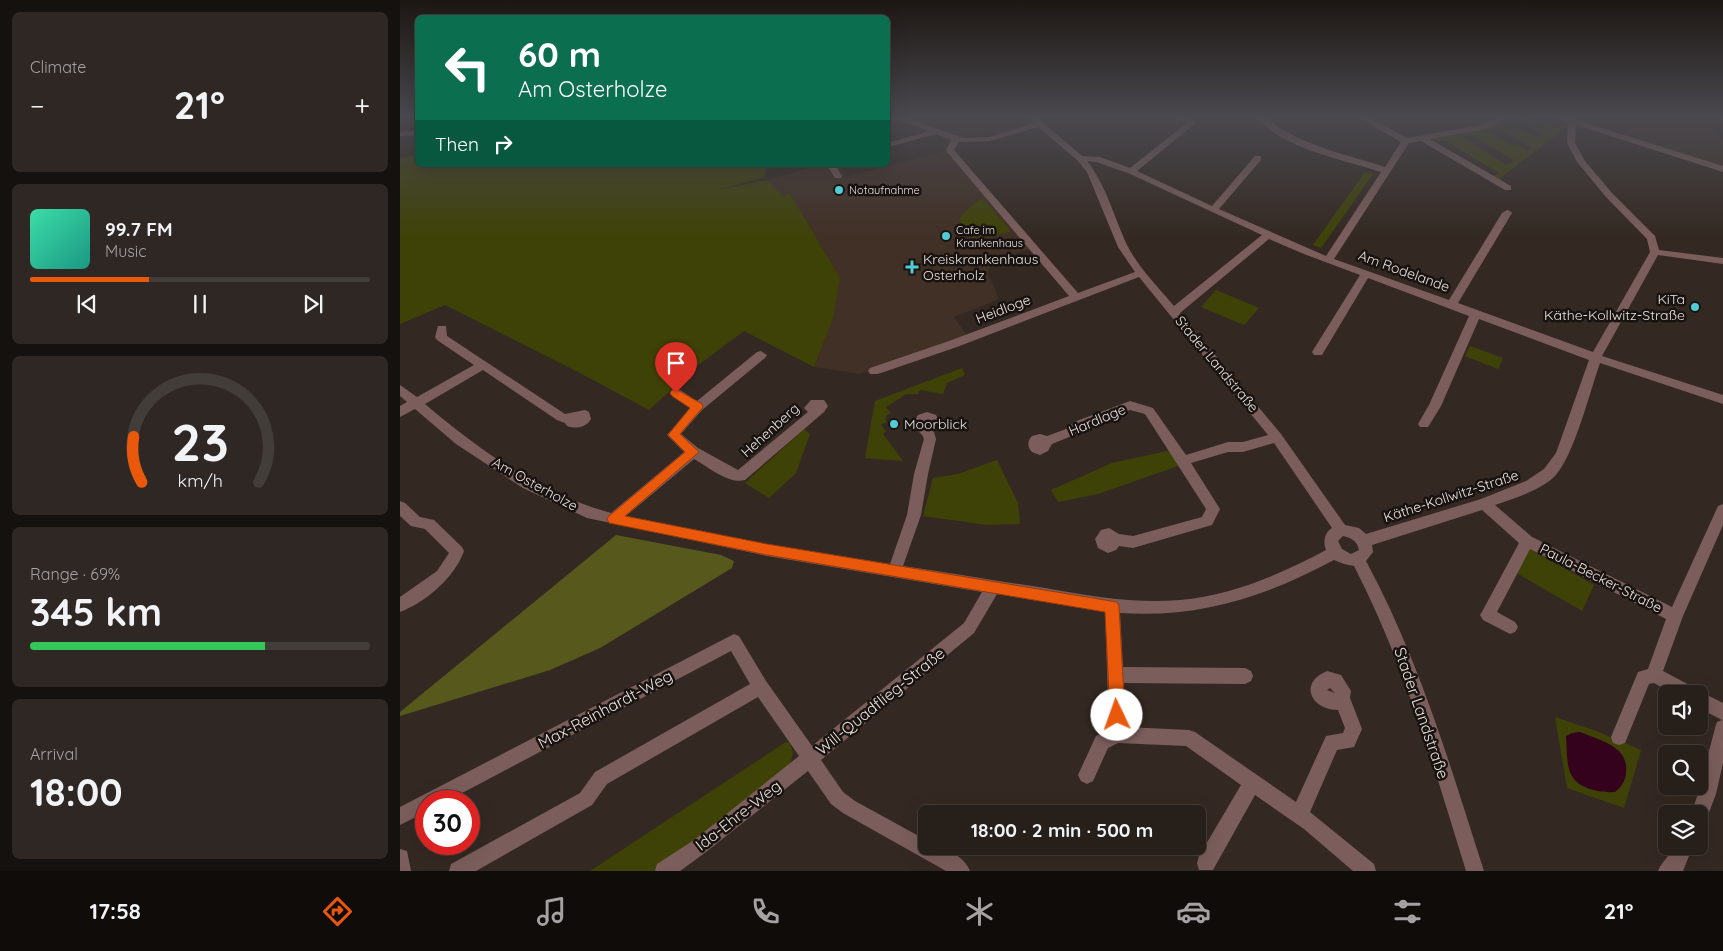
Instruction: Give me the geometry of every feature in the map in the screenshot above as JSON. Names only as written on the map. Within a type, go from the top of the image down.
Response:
[{"type":"street","points":[[955,156],[1076,298]]},
{"type":"street","name":"Stader Landstraße","points":[[1077,156],[1091,172],[1123,247],[1141,273],[1277,437],[1341,530]]},
{"type":"street","points":[[1131,171],[1150,156]]},
{"type":"street","points":[[1343,156],[1387,171]]},
{"type":"street","points":[[1329,260],[1397,156]]},
{"type":"street","points":[[1453,156],[1508,188]]},
{"type":"street","points":[[1578,156],[1609,195],[1652,238],[1655,252],[1723,260]]},
{"type":"street","points":[[1683,156],[1723,169]]},
{"type":"street","name":"Am Rodelande","points":[[1080,158],[1097,159],[1131,171],[1268,236],[1329,260],[1596,357],[1723,400]]},
{"type":"street","points":[[1213,210],[1258,158]]},
{"type":"street","points":[[832,167],[838,176]]},
{"type":"street","points":[[1452,304],[1507,213]]},
{"type":"street","points":[[1173,312],[1187,303],[1268,236]]},
{"type":"street","name":"Käthe-Kollwitz-Straße","points":[[1364,541],[1484,504],[1531,485],[1549,474],[1562,455],[1596,357],[1655,252]]},
{"type":"street","name":"Heidloge","points":[[874,371],[953,344],[1141,273]]},
{"type":"street","points":[[1318,352],[1366,273]]},
{"type":"street","points":[[1424,424],[1435,406],[1476,313]]},
{"type":"street","points":[[442,329],[441,337],[561,418],[570,420]]},
{"type":"street","name":"Hehenberg","points":[[761,355],[698,407],[673,435],[693,452],[734,475],[740,476],[816,411]]},
{"type":"street","points":[[400,412],[483,365]]},
{"type":"street","name":"Am Osterholze","points":[[400,389],[460,441],[528,484],[587,512],[767,550],[1112,606],[1158,608],[1235,596],[1288,578],[1335,552]]},
{"type":"street","points":[[676,393],[698,407]]},
{"type":"street","name":"Hardlage","points":[[1046,441],[1070,432],[1078,425],[1130,405],[1149,411],[1183,460],[1213,509],[1207,521],[1133,542],[1115,539]]},
{"type":"street","points":[[894,571],[914,515],[920,474],[930,439],[927,428]]},
{"type":"street","points":[[1183,460],[1228,447],[1243,447],[1277,437]]},
{"type":"street","points":[[613,519],[693,452]]},
{"type":"street","name":"Paula-Becker-Straße","points":[[1484,504],[1527,541],[1675,616]]},
{"type":"street","points":[[400,507],[416,522],[429,524],[457,551],[455,562],[448,571],[400,605]]},
{"type":"street","points":[[1655,675],[1656,665],[1675,616],[1723,510]]},
{"type":"street","points":[[1341,530],[1354,532],[1364,541],[1366,552],[1358,559],[1347,559],[1335,552],[1330,544],[1332,535],[1341,530]]},
{"type":"street","name":"Paula-Becker-Straße","points":[[1510,627],[1488,615],[1527,541]]},
{"type":"street","name":"Stader Landstraße","points":[[1358,559],[1375,590],[1417,690],[1475,871]]},
{"type":"street","name":"Will-Quadflieg-Straße","points":[[961,871],[932,852],[849,807],[837,798],[811,758],[969,628],[993,587]]},
{"type":"street","points":[[1112,606],[1118,735]]},
{"type":"street","name":"Max-Reinhardt-Weg","points":[[451,790],[734,641],[760,687],[811,758]]},
{"type":"street","points":[[1115,675],[1246,676]]},
{"type":"street","points":[[1619,737],[1644,678],[1655,675],[1673,685]]},
{"type":"street","points":[[458,871],[586,799],[601,778],[760,687]]},
{"type":"street","points":[[1299,816],[1332,742],[1348,741],[1354,729],[1342,698]]},
{"type":"street","points":[[1708,704],[1723,712]]},
{"type":"street","points":[[1704,805],[1708,794],[1723,728]]},
{"type":"street","points":[[1087,775],[1102,742],[1118,735],[1189,738],[1299,816],[1365,870]]},
{"type":"street","name":"Ida-Ehre-Weg","points":[[664,871],[700,846],[811,758]]},
{"type":"street","points":[[1206,863],[1252,782]]},
{"type":"street","name":"Max-Reinhardt-Weg","points":[[400,816],[415,808]]},
{"type":"street","points":[[1675,869],[1680,855]]},
{"type":"street","points":[[400,858],[402,871]]},
{"type":"shaded area","points":[[415,156],[415,167],[766,167],[765,177],[718,190],[767,180],[783,196],[790,194],[840,278],[833,318],[814,367],[744,331],[697,366],[649,410],[445,305],[400,324],[400,158]]},
{"type":"shaded area","name":"Kreiskrankenhaus Osterholz","points":[[928,156],[950,156],[1030,249],[991,261],[988,274],[999,299],[954,317],[969,338],[859,374],[814,367],[833,318],[783,196],[767,180],[814,167],[839,167],[845,177],[890,167],[890,165]]},
{"type":"shaded area","points":[[1470,156],[1492,156],[1506,165],[1515,161],[1506,156],[1530,156],[1498,180],[1488,175],[1493,176],[1499,173]]},
{"type":"shaded area","points":[[1680,156],[1723,156],[1723,169]]},
{"type":"shaded area","points":[[1365,172],[1373,174],[1321,248],[1313,245]]},
{"type":"shaded area","points":[[982,198],[1010,230],[1009,232],[985,237],[973,237],[961,224],[960,216]]},
{"type":"shaded area","points":[[1216,290],[1259,308],[1244,325],[1201,307]]},
{"type":"shaded area","points":[[1470,346],[1503,358],[1498,369],[1465,356]]},
{"type":"shaded area","points":[[962,368],[965,375],[947,383],[943,394],[920,390],[918,394],[906,394],[886,407],[891,413],[885,419],[887,422],[881,425],[886,431],[883,434],[903,461],[865,458],[875,401]]},
{"type":"shaded area","points":[[804,429],[810,434],[796,473],[769,498],[745,483]]},
{"type":"shaded area","points":[[1172,450],[1181,465],[1098,494],[1058,502],[1051,490],[1112,463]]},
{"type":"shaded area","points":[[997,460],[1018,503],[1020,524],[987,525],[923,516],[933,478],[958,474]]},
{"type":"shaded area","points":[[616,535],[721,555],[734,561],[732,568],[600,648],[550,670],[400,716],[400,712]]},
{"type":"shaded area","points":[[1528,548],[1594,585],[1582,611],[1515,572]]},
{"type":"shaded area","points":[[1555,717],[1596,731],[1641,750],[1624,808],[1567,788]]},
{"type":"shaded area","points":[[1580,732],[1604,741],[1618,750],[1623,756],[1626,763],[1626,775],[1623,784],[1615,792],[1589,789],[1573,778],[1568,764],[1566,736]]},
{"type":"shaded area","points":[[786,742],[790,743],[793,753],[790,765],[695,843],[687,845],[654,871],[590,871]]},
{"type":"place","name":"Notaufnahme","points":[[839,190]]},
{"type":"place","name":"Cafe im Krankenhaus","points":[[946,236]]},
{"type":"place","name":"Kreiskrankenhaus Osterholz","points":[[912,267]]},
{"type":"place","name":"KiTa Käthe-Kollwitz-Straße","points":[[1695,307]]},
{"type":"place","name":"Moorblick","points":[[894,424]]},
{"type":"route","points":[[676,393],[698,407],[673,435],[693,452],[613,519],[767,550],[954,582],[1112,606],[1117,715]]}]
